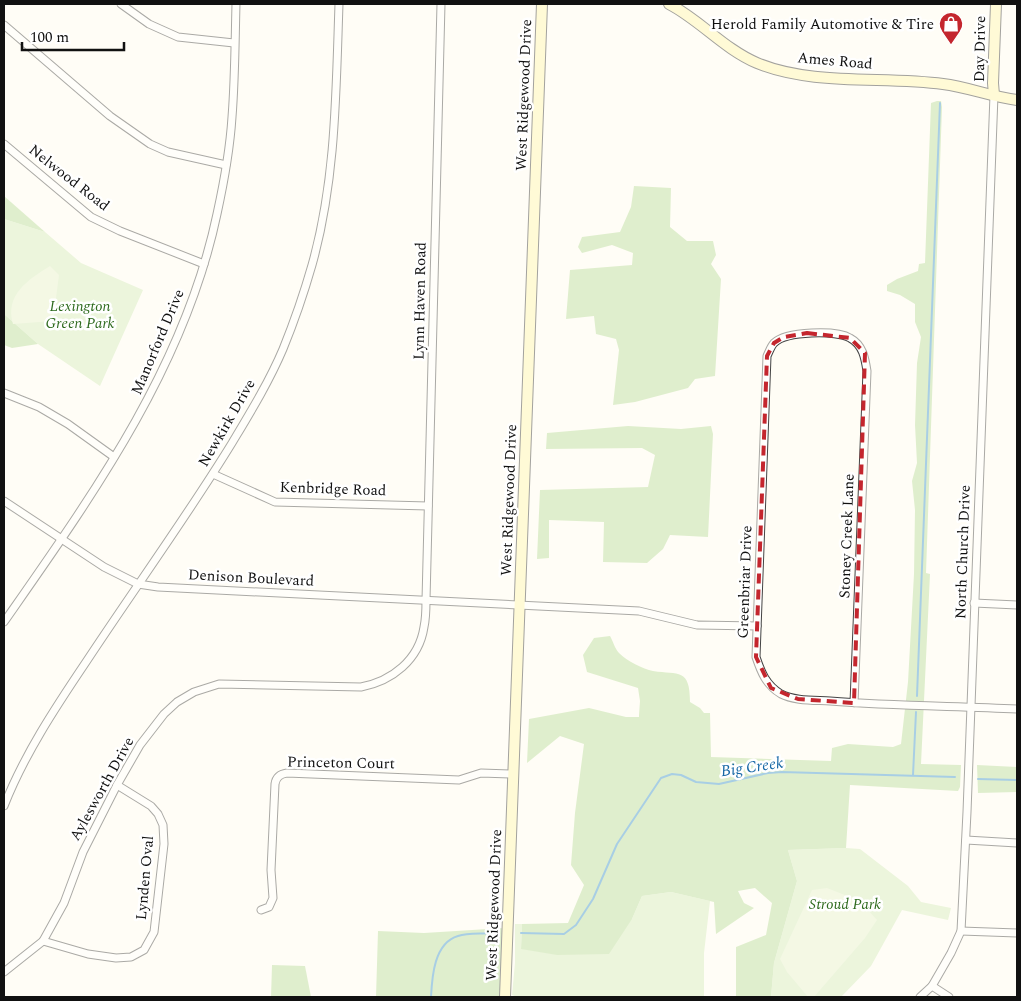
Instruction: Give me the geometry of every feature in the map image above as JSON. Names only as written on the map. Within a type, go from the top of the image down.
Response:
[{"type":"main road","name":"West Ridgewood Drive","points":[[506,997],[542,4]]},
{"type":"main road","name":"Ames Road","points":[[669,4],[686,13],[725,46],[757,63],[784,72],[827,77],[943,84],[1017,100]]},
{"type":"main road","name":"Day Drive","points":[[994,94],[996,4]]},
{"type":"street","points":[[121,4],[150,24],[178,37],[234,43]]},
{"type":"street","name":"Manorford Drive","points":[[4,622],[62,539],[114,458],[145,406],[179,335],[204,264],[217,214],[226,165],[232,118],[236,4]]},
{"type":"street","name":"Newkirk Drive","points":[[4,806],[24,762],[53,711],[213,474],[253,408],[282,350],[312,265],[323,216],[332,155],[336,94],[338,4]]},
{"type":"street","name":"Lynn Haven Road","points":[[426,600],[441,4]]},
{"type":"street","points":[[4,25],[110,116],[150,144],[168,152],[226,165]]},
{"type":"street","name":"North Church Drive","points":[[920,997],[932,986],[951,953],[960,931],[966,840],[994,94]]},
{"type":"street","name":"Nelwood Road","points":[[4,144],[91,217],[128,235],[204,264]]},
{"type":"street","name":"Greenbriar Drive","points":[[867,371],[865,353],[850,338],[834,334],[807,333],[784,337],[774,343],[767,356],[756,657],[763,676],[772,688],[783,695],[798,698],[854,703],[1017,708]]},
{"type":"street","name":"Stoney Creek Lane","points":[[854,703],[867,371]]},
{"type":"street","points":[[4,393],[61,420],[114,458]]},
{"type":"street","name":"Kenbridge Road","points":[[213,474],[275,502],[428,506]]},
{"type":"street","name":"Denison Boulevard","points":[[4,501],[104,566],[138,584],[158,587],[639,611],[697,625],[757,626]]},
{"type":"street","name":"Aylesworth Drive","points":[[4,972],[43,942],[64,903],[83,852],[117,785],[140,745],[164,714],[177,702],[194,692],[219,684],[361,687],[376,684],[394,674],[410,660],[418,646],[424,628],[426,600]]},
{"type":"street","points":[[974,603],[1017,606]]},
{"type":"street","name":"Princeton Court","points":[[261,910],[269,907],[273,898],[271,870],[275,784],[276,779],[281,774],[459,780],[481,773],[513,774]]},
{"type":"street","name":"Lynden Oval","points":[[43,942],[88,954],[116,958],[131,957],[144,950],[154,932],[164,844],[163,825],[158,814],[151,806],[117,785]]},
{"type":"street","points":[[966,840],[1017,843]]},
{"type":"street","points":[[960,931],[1017,933]]},
{"type":"street","points":[[932,986],[949,997]]},
{"type":"highlighted area","points":[[807,333],[850,338],[865,353],[854,703],[798,699],[771,688],[756,657],[767,356],[774,343],[784,337]]},
{"type":"green space","points":[[941,101],[942,107],[926,573],[930,574],[921,764],[961,765],[960,787],[958,791],[850,785],[846,848],[788,850],[797,881],[774,963],[771,997],[736,997],[736,947],[766,935],[772,903],[755,888],[738,891],[744,903],[754,908],[716,934],[714,902],[671,892],[642,896],[632,919],[609,954],[557,955],[521,949],[522,924],[568,923],[584,885],[571,865],[575,813],[584,744],[560,736],[527,763],[529,719],[589,708],[626,717],[639,717],[640,701],[638,688],[587,672],[583,655],[594,638],[610,636],[622,656],[631,662],[649,670],[681,675],[685,678],[688,683],[690,702],[704,713],[710,713],[711,757],[831,761],[832,748],[848,744],[893,747],[901,744],[908,682],[914,574],[915,510],[912,481],[917,463],[915,425],[917,363],[921,337],[915,322],[915,304],[900,295],[887,291],[887,285],[918,271],[919,264],[925,263],[931,103]]},
{"type":"green space","points":[[634,186],[671,188],[670,227],[687,241],[713,241],[716,255],[711,264],[721,279],[715,376],[695,379],[688,388],[635,402],[613,405],[619,350],[616,339],[596,334],[594,316],[566,319],[570,270],[632,265],[633,253],[612,245],[582,253],[578,247],[582,237],[620,232],[631,207]]},
{"type":"green space","points":[[4,196],[45,232],[4,219]]},
{"type":"green space","name":"Lexington Green Park","points":[[4,219],[45,232],[81,263],[143,290],[100,386],[38,344],[4,314]]},
{"type":"green space","points":[[50,266],[59,275],[53,321],[13,324],[11,314],[15,296],[34,276]]},
{"type":"green space","points":[[4,314],[38,344],[12,348],[4,345]]},
{"type":"green space","points":[[628,426],[681,429],[711,426],[713,434],[708,537],[670,535],[663,549],[647,563],[603,562],[604,522],[549,520],[549,558],[537,559],[540,490],[648,487],[655,455],[642,448],[546,449],[547,433]]},
{"type":"green space","points":[[977,765],[1017,767],[1017,792],[978,793]]},
{"type":"green space","name":"Stroud Park","points":[[860,849],[908,886],[921,902],[951,908],[948,920],[902,910],[871,966],[841,997],[771,997],[774,963],[797,881],[788,850]]},
{"type":"green space","points":[[827,888],[860,901],[877,920],[865,938],[814,997],[808,997],[787,972],[780,959],[812,890]]},
{"type":"green space","points":[[671,892],[710,901],[704,953],[704,997],[517,997],[512,995],[515,963],[515,924],[522,924],[521,949],[632,919],[642,896]]},
{"type":"green space","points":[[504,928],[500,997],[376,997],[378,931],[424,933]]},
{"type":"green space","points":[[272,965],[305,966],[311,997],[271,997]]},
{"type":"waterway","points":[[917,696],[940,103]]},
{"type":"waterway","points":[[913,775],[916,712]]},
{"type":"waterway","name":"Big Creek","points":[[521,933],[564,934],[576,925],[593,899],[617,844],[661,778],[672,774],[681,775],[696,782],[719,784],[768,773],[782,772],[955,777]]},
{"type":"waterway","name":"Big Creek","points":[[978,779],[1017,780]]},
{"type":"waterway","name":"Big Creek","points":[[431,997],[436,962],[444,946],[458,936],[490,933]]},
{"type":"place","name":"Herold Family Automotive & Tire","points":[[951,45]]}]
